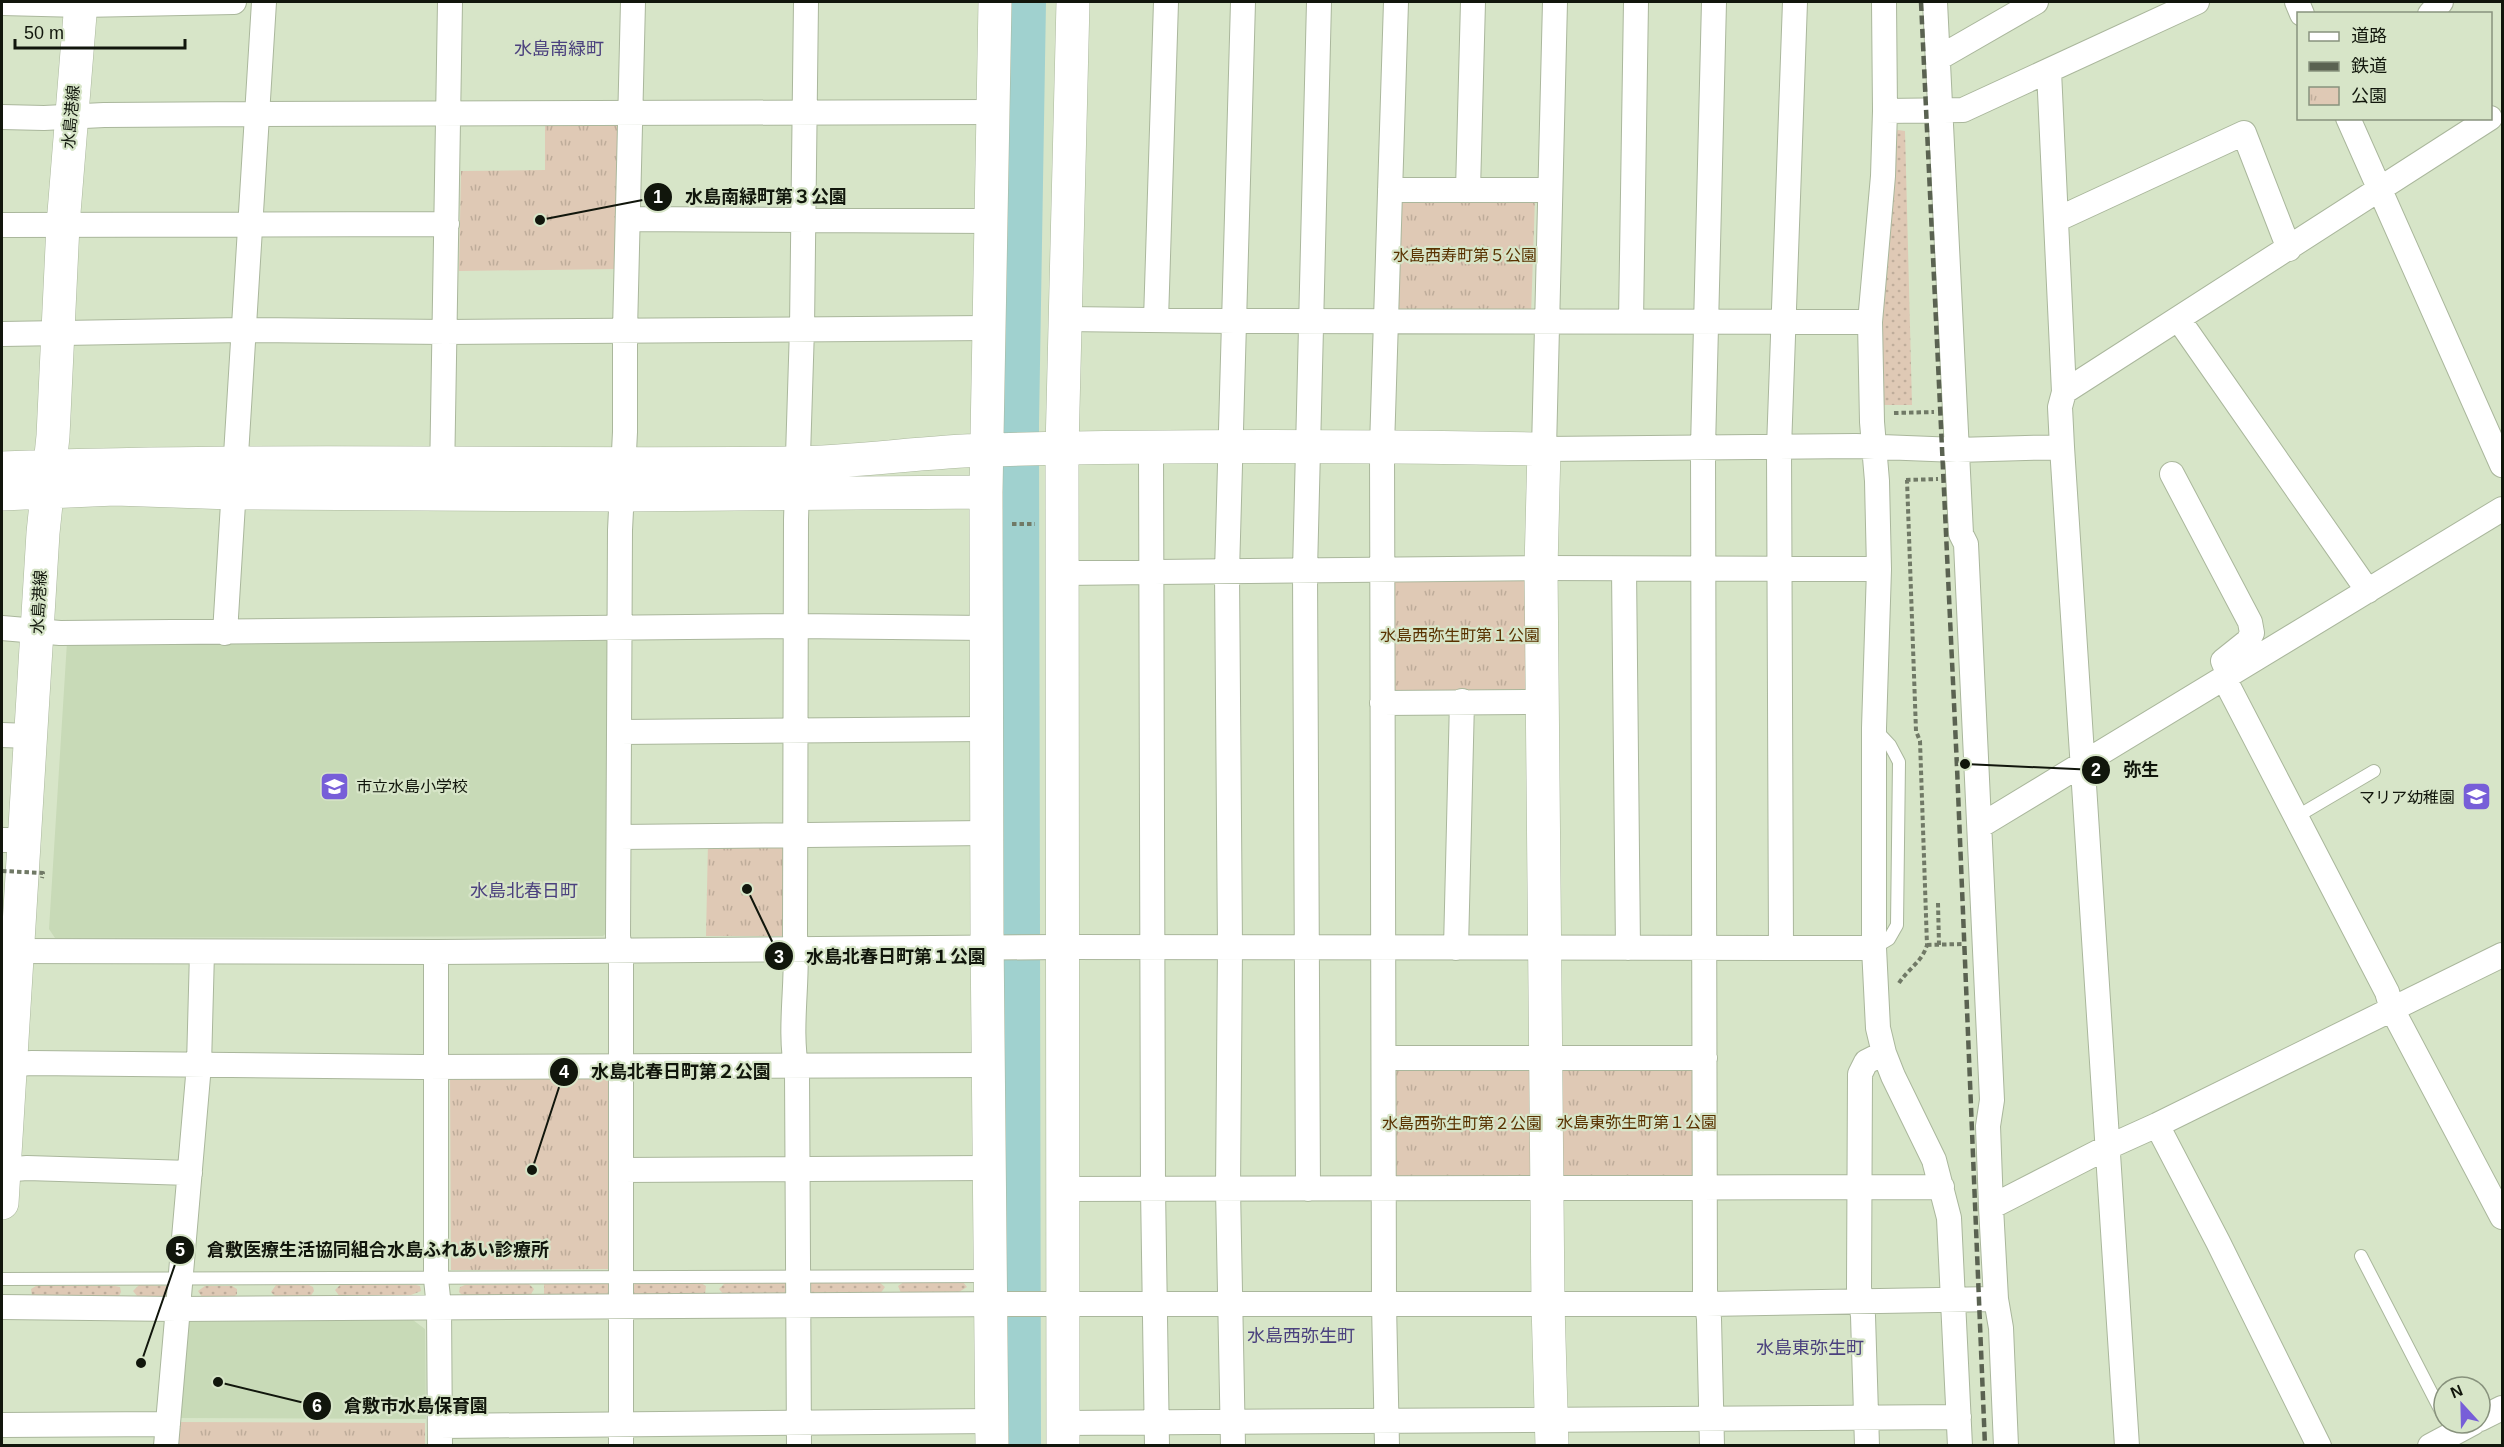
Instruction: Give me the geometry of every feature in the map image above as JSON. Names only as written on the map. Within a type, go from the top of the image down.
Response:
[{"type":"street","points":[[2,3],[234,2]]},
{"type":"street","points":[[225,633],[264,2]]},
{"type":"street","points":[[442,478],[450,2]]},
{"type":"street","points":[[621,1435],[620,628],[633,2]]},
{"type":"street","points":[[799,1435],[795,1065],[796,626],[806,2]]},
{"type":"street","points":[[995,2],[989,328],[1062,573],[1051,947],[1063,1190],[1053,1305],[1063,1434],[1233,1434],[1387,1422],[1552,1433],[1712,1420],[1959,1417]]},
{"type":"street","points":[[436,952],[438,1066],[436,1279],[439,1307],[440,1436],[992,1433],[998,1295],[989,1168],[989,1065],[999,948],[986,833],[986,492],[1024,449],[1065,319],[1073,2]]},
{"type":"street","points":[[1156,320],[1166,2]]},
{"type":"street","points":[[1233,1434],[1228,1189],[1230,947],[1227,572],[1244,2]]},
{"type":"street","points":[[1308,1189],[1305,571],[1319,2]]},
{"type":"street","points":[[1387,1446],[1384,1304],[1382,447],[1396,2]]},
{"type":"street","points":[[1468,190],[1473,2]]},
{"type":"street","points":[[1552,1433],[1548,1304],[1541,568],[1555,2]]},
{"type":"street","points":[[1631,321],[1636,2]]},
{"type":"street","points":[[1713,1446],[1705,1292],[1703,448],[1714,2]]},
{"type":"street","points":[[1781,948],[1779,448],[1794,2]]},
{"type":"street","points":[[1884,2],[1883,176],[1870,322],[1879,569],[1874,728],[1874,948],[1878,1028],[1893,1076],[1934,1160],[1949,1218],[1955,1300],[1960,1446]]},
{"type":"street","points":[[1935,2],[1961,534],[1966,544],[1980,826],[1992,1100],[1988,1126],[1991,1207],[1996,1299],[2001,1328],[2006,1446]]},
{"type":"street","points":[[1937,59],[2036,2]]},
{"type":"street","points":[[1885,111],[1963,110],[2049,71],[2151,11],[2197,2]]},
{"type":"street","name":"水島港線","points":[[2,1203],[16,736],[37,631],[49,479],[63,225],[81,3]]},
{"type":"street","points":[[2049,71],[2058,219],[2064,392],[2060,407],[2062,447],[2127,1446]]},
{"type":"street","points":[[2,117],[993,112]]},
{"type":"street","points":[[2349,120],[2502,465]]},
{"type":"street","points":[[2064,392],[2487,120]]},
{"type":"street","points":[[2058,219],[2244,132],[2289,249]]},
{"type":"street","points":[[1390,190],[1550,189]]},
{"type":"street","points":[[628,219],[991,221]]},
{"type":"street","points":[[2,225],[447,224]]},
{"type":"street","points":[[1065,319],[1870,322]]},
{"type":"street","points":[[2179,320],[2368,591]]},
{"type":"street","points":[[2,334],[243,330],[445,332],[989,328]]},
{"type":"street","points":[[2,468],[49,479],[115,489],[233,478],[623,480],[798,478],[1024,449],[1874,447],[1957,450],[2062,447]]},
{"type":"street","points":[[1151,448],[1153,1189],[1157,1434]]},
{"type":"street","points":[[856,494],[1024,449]]},
{"type":"street","points":[[2172,474],[2250,622],[2252,633],[2248,641],[2223,661],[2227,677],[2296,818],[2387,992],[2392,1009],[2502,1217]]},
{"type":"street","points":[[798,478],[856,494],[986,492]]},
{"type":"street","points":[[2,495],[49,479]]},
{"type":"street","points":[[1980,826],[2502,509]]},
{"type":"street","points":[[1062,573],[1541,568],[1879,569]]},
{"type":"street","points":[[1624,569],[1628,948]]},
{"type":"street","points":[[2,628],[60,633],[225,633],[796,626],[986,628]]},
{"type":"street","points":[[1456,948],[1462,701]]},
{"type":"street","points":[[1382,703],[1543,702]]},
{"type":"street","points":[[620,732],[986,729]]},
{"type":"street","points":[[619,837],[986,833]]},
{"type":"street","points":[[9,951],[436,952],[1051,947],[1874,948]]},
{"type":"street","points":[[2,1425],[167,1435],[199,1065],[202,952]]},
{"type":"street","points":[[1991,1207],[2106,1148],[2502,955]]},
{"type":"street","points":[[1867,1446],[1859,1288],[1860,1074],[1866,1062],[1884,1053]]},
{"type":"street","points":[[1384,1058],[1705,1058]]},
{"type":"street","points":[[6,1065],[32,1062],[438,1066],[989,1065]]},
{"type":"street","points":[[2157,1125],[2319,1446]]},
{"type":"street","points":[[3,1170],[27,1168],[190,1173]]},
{"type":"street","points":[[621,1170],[989,1168]]},
{"type":"street","points":[[1063,1190],[1942,1187]]},
{"type":"street","points":[[2,1307],[177,1309],[797,1306],[998,1295],[1053,1305],[1707,1304],[1996,1299]]},
{"type":"street","points":[[2430,1446],[2442,1435]]},
{"type":"lane","points":[[2296,818],[2374,771]]},
{"type":"lane","points":[[2361,1256],[2432,1384]]},
{"type":"lane","points":[[2,1279],[797,1277],[998,1295]]},
{"type":"path","points":[[1884,413],[1936,412]]},
{"type":"path","points":[[1899,480],[1940,479]]},
{"type":"path","points":[[1899,993],[1899,982],[1923,958],[1927,945],[1907,480]]},
{"type":"path","points":[[1016,524],[1036,524]]},
{"type":"path","points":[[2,871],[43,873],[42,878]]},
{"type":"path","points":[[1938,903],[1939,945]]},
{"type":"path","points":[[1927,945],[1971,944]]},
{"type":"shaded area","name":"市立水島小学校","points":[[613,637],[611,929],[603,936],[55,938],[49,929],[67,642]]},
{"type":"shaded area","points":[[413,1320],[425,1329],[426,1419],[175,1418],[182,1322]]},
{"type":"green space","points":[[545,123],[622,123],[621,269],[459,271],[461,171],[545,170]]},
{"type":"green space","points":[[1898,130],[1905,131],[1912,405],[1883,405],[1880,328],[1893,134]]},
{"type":"green space","name":"水島西寿町第５公園","points":[[1400,195],[1535,198],[1531,315],[1394,313]]},
{"type":"green space","name":"水島西弥生町第１公園","points":[[1392,577],[1524,578],[1529,582],[1530,694],[1390,694]]},
{"type":"green space","points":[[788,841],[786,936],[706,936],[708,842]]},
{"type":"green space","name":"水島東弥生町第１公園","points":[[1693,1063],[1695,1181],[1562,1181],[1560,1066]]},
{"type":"green space","name":"水島西弥生町第２公園","points":[[1393,1065],[1531,1066],[1531,1181],[1396,1183]]},
{"type":"green space","points":[[614,1070],[614,1269],[451,1270],[450,1072]]},
{"type":"green space","points":[[879,1282],[885,1287],[880,1294],[809,1295],[810,1283]]},
{"type":"green space","points":[[904,1282],[963,1282],[967,1287],[954,1295],[901,1293],[898,1286]]},
{"type":"green space","points":[[544,1283],[610,1283],[611,1295],[544,1297]]},
{"type":"green space","points":[[637,1283],[701,1283],[706,1286],[705,1294],[633,1295],[633,1285]]},
{"type":"green space","points":[[725,1283],[785,1283],[788,1284],[789,1294],[724,1295],[719,1289]]},
{"type":"green space","points":[[341,1284],[416,1285],[420,1286],[421,1291],[406,1297],[340,1297],[335,1290]]},
{"type":"green space","points":[[529,1284],[534,1289],[530,1296],[464,1297],[459,1292],[460,1287],[465,1285]]},
{"type":"green space","points":[[139,1285],[168,1286],[172,1294],[166,1298],[138,1297],[133,1291]]},
{"type":"green space","points":[[276,1285],[309,1285],[314,1291],[310,1297],[276,1297],[271,1292]]},
{"type":"green space","points":[[36,1286],[115,1286],[120,1287],[121,1292],[119,1296],[32,1296],[31,1289]]},
{"type":"green space","points":[[205,1286],[232,1286],[237,1289],[237,1294],[233,1298],[202,1297],[198,1291]]},
{"type":"green space","points":[[175,1422],[425,1423],[425,1445],[173,1446]]},
{"type":"waterway","points":[[1021,1446],[1019,424],[1026,2]]},
{"type":"waterway","points":[[1032,440],[1041,2]]},
{"type":"waterway","points":[[1032,457],[1035,1446]]},
{"type":"railway","points":[[1921,2],[1957,767],[1985,1446]]},
{"type":"place","name":"水島南緑町第３公園","points":[[540,220]]},
{"type":"place","name":"弥生","points":[[1965,764]]},
{"type":"place","name":"市立水島小学校","points":[[335,786]]},
{"type":"place","name":"マリア幼稚園","points":[[2476,797]]},
{"type":"place","name":"水島北春日町第１公園","points":[[747,889]]},
{"type":"place","name":"水島北春日町第２公園","points":[[532,1170]]},
{"type":"place","name":"倉敷医療生活協同組合水島ふれあい診療所","points":[[141,1363]]},
{"type":"place","name":"倉敷市水島保育園","points":[[218,1382]]},
{"type":"district","name":"水島南緑町","points":[[559,49]]},
{"type":"district","name":"水島北春日町","points":[[524,891]]},
{"type":"district","name":"水島西弥生町","points":[[1301,1336]]},
{"type":"district","name":"水島東弥生町","points":[[1810,1348]]}]
